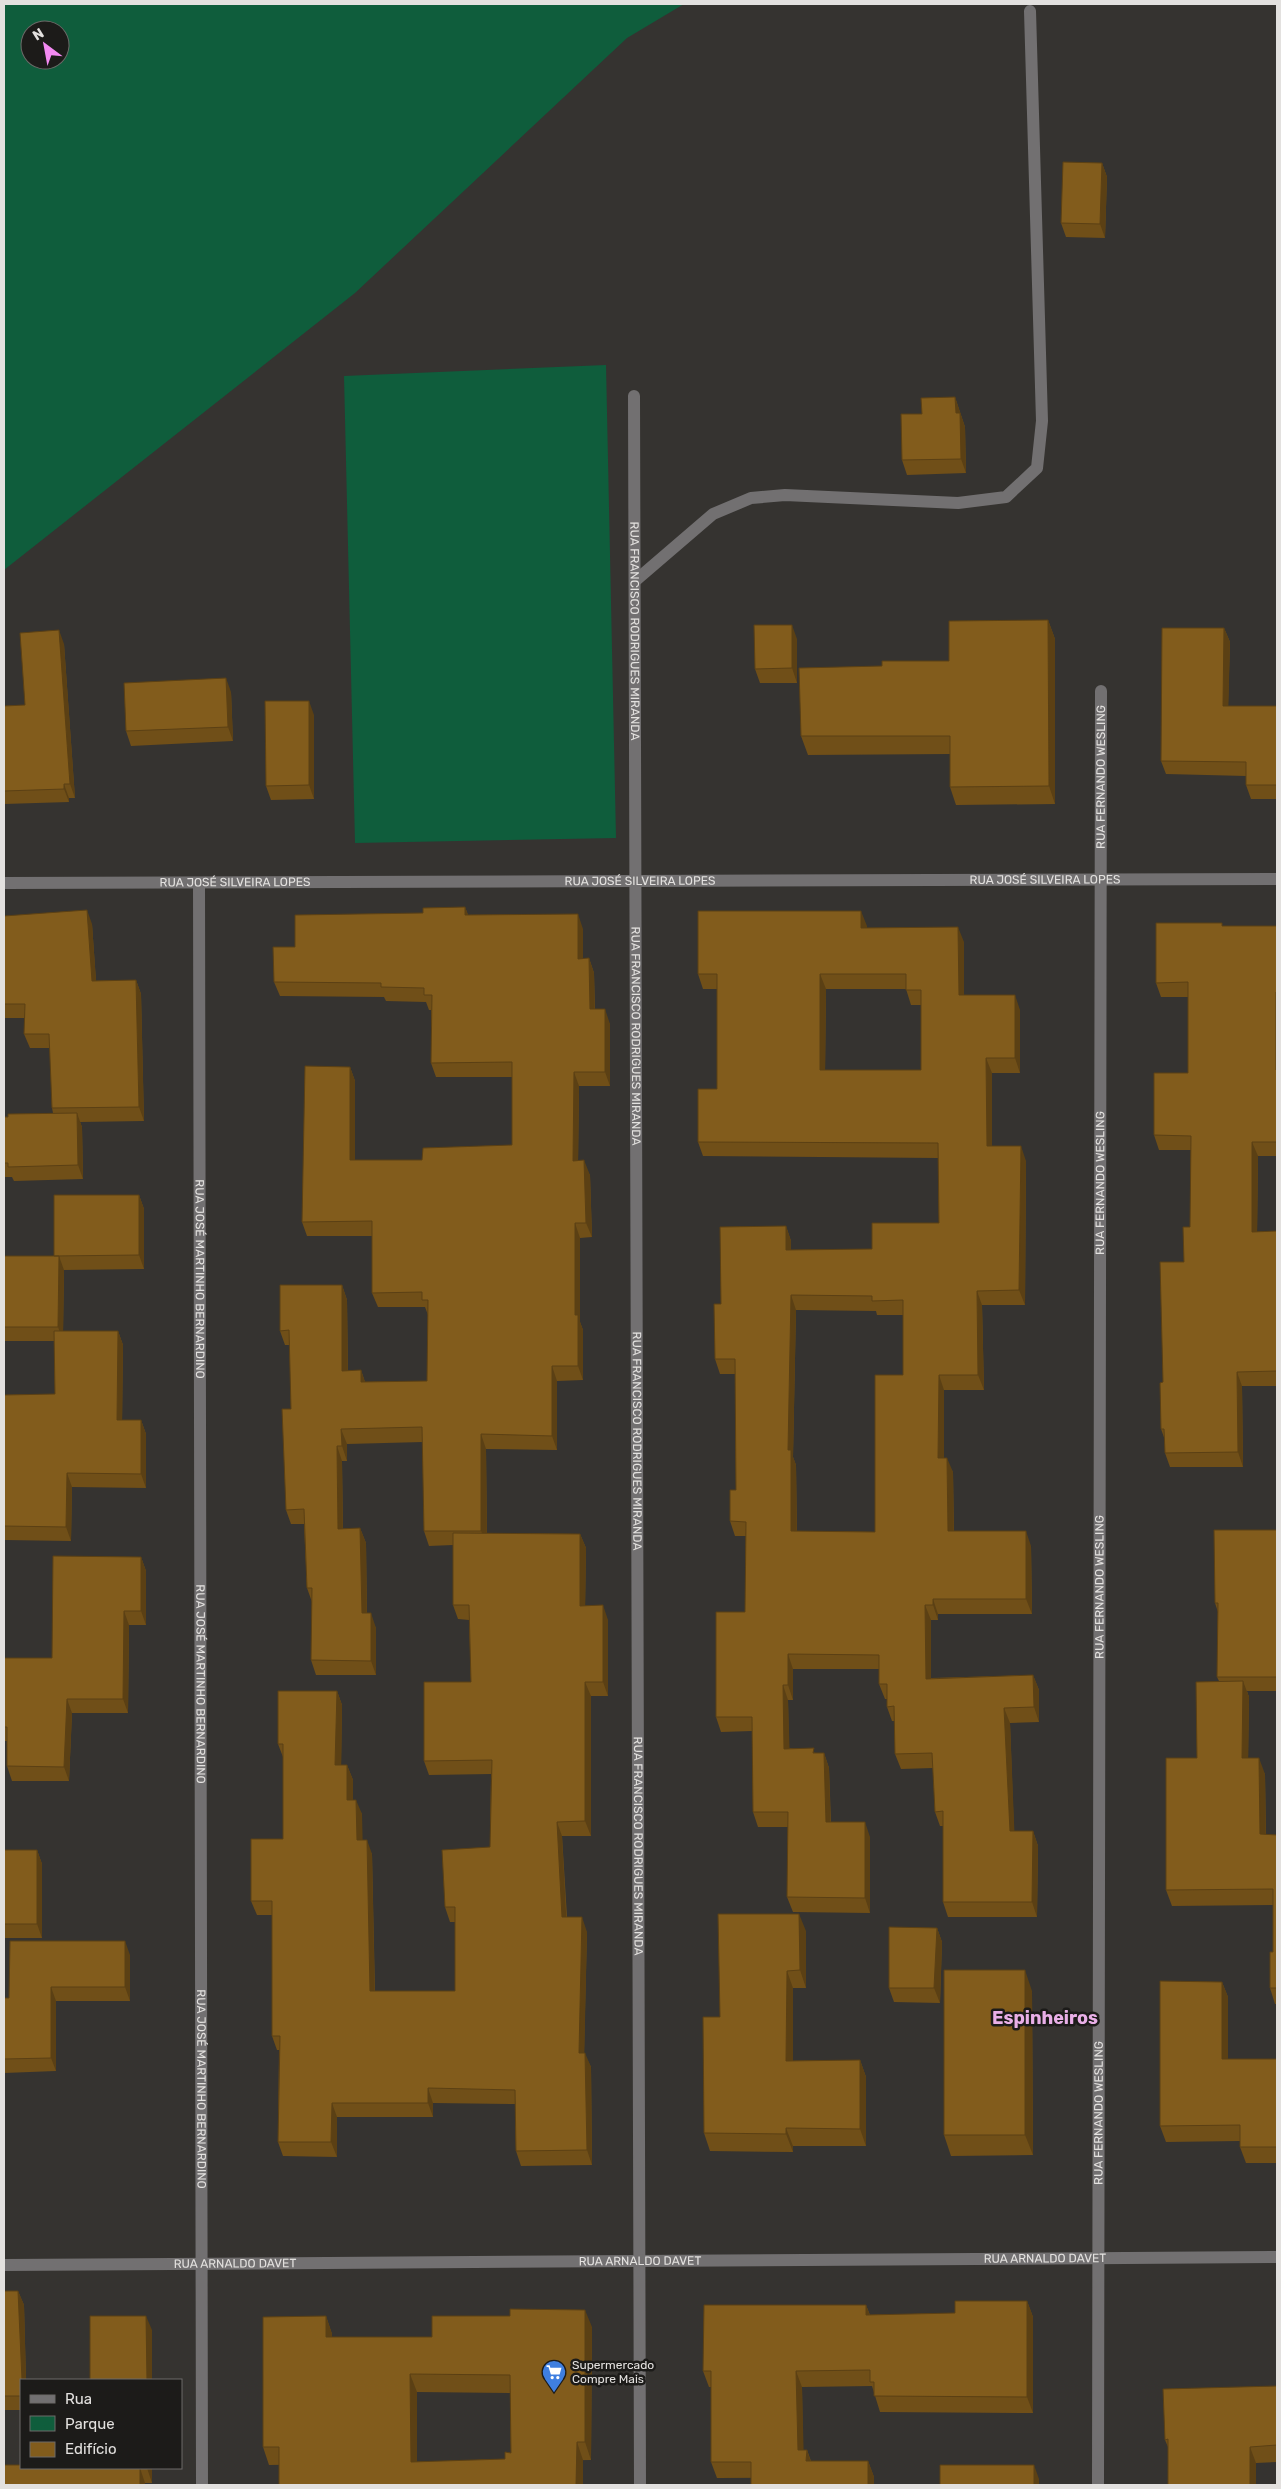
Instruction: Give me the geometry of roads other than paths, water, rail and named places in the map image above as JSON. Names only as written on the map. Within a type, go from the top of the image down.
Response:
[{"type":"street","points":[[635,581],[712,514],[751,498],[785,495],[958,503],[1006,497],[1036,468],[1042,420],[1030,11]]},
{"type":"street","name":"RUA FRANCISCO RODRIGUES MIRANDA","points":[[634,396],[640,2485]]},
{"type":"street","name":"RUA FERNANDO WESLING","points":[[1098,2485],[1101,691]]},
{"type":"street","name":"RUA JOSÉ SILVEIRA LOPES","points":[[4,883],[1277,879]]},
{"type":"street","name":"RUA JOSÉ MARTINHO BERNARDINO","points":[[199,883],[202,2485]]},
{"type":"street","name":"RUA ARNALDO DAVET","points":[[4,2265],[1277,2257]]},
{"type":"place","name":"Supermercado Compre Mais","points":[[554,2393]]},
{"type":"district","name":"Espinheiros","points":[[1045,2018]]}]
